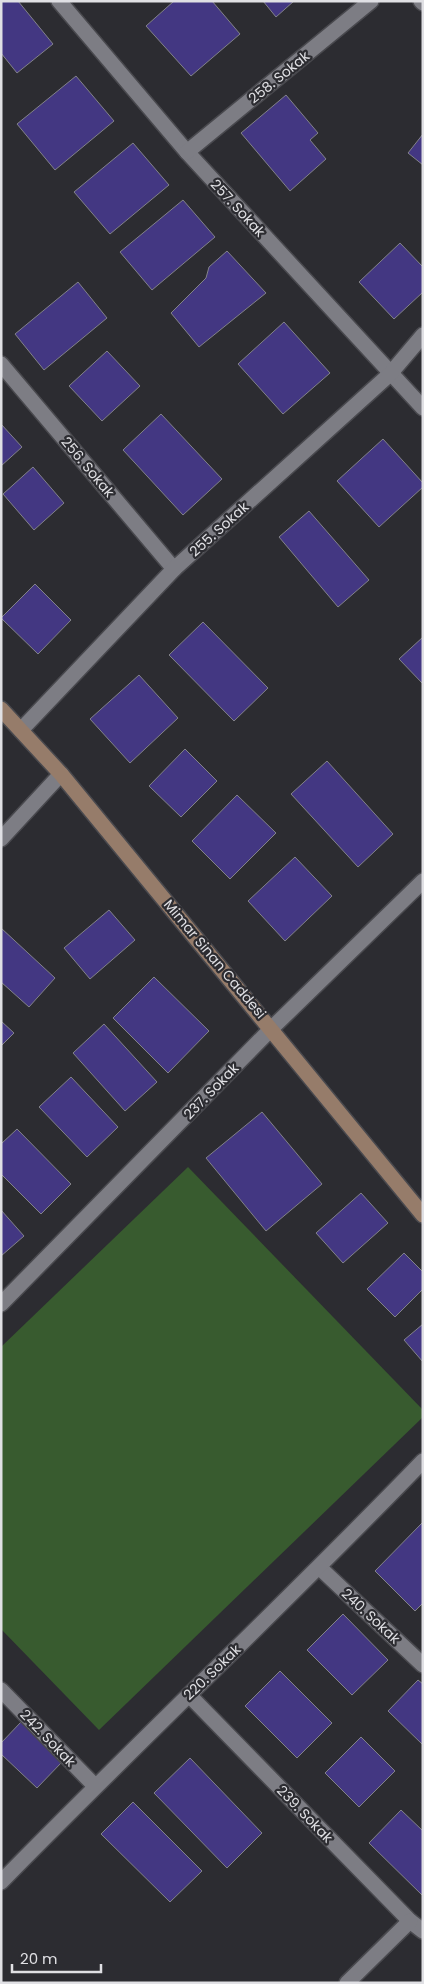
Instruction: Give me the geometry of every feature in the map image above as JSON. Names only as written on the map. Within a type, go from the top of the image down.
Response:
[{"type":"main road","name":"Mimar Sinan Caddesi","points":[[1,709],[62,774],[272,1028],[423,1215]]},
{"type":"street","name":"257. Sokak","points":[[59,1],[187,152],[423,408]]},
{"type":"street","name":"258. Sokak","points":[[187,152],[371,1]]},
{"type":"street","name":"255. Sokak","points":[[21,730],[174,569],[390,374],[423,335]]},
{"type":"street","name":"256. Sokak","points":[[1,364],[174,569]]},
{"type":"street","points":[[1,839],[62,774]]},
{"type":"street","name":"237. Sokak","points":[[1,1304],[272,1028],[423,881]]},
{"type":"street","name":"220. Sokak","points":[[1,1882],[95,1786],[320,1568],[423,1461]]},
{"type":"street","name":"240. Sokak","points":[[320,1568],[423,1665]]},
{"type":"street","name":"242. Sokak","points":[[1,1690],[95,1786]]},
{"type":"street","name":"239. Sokak","points":[[189,1695],[410,1921],[423,1932]]},
{"type":"street","points":[[346,1983],[410,1921]]},
{"type":"green space","points":[[188,1167],[423,1410],[423,1417],[99,1730],[1,1629],[1,1347]]},
{"type":"building","points":[[1,1],[18,1],[53,44],[17,73],[1,53]]},
{"type":"building","points":[[174,1],[212,1],[240,34],[191,76],[146,26]]},
{"type":"building","points":[[263,1],[294,1],[276,17]]},
{"type":"building","points":[[76,76],[114,121],[55,170],[17,124]]},
{"type":"building","points":[[286,95],[318,133],[310,140],[326,159],[290,191],[241,133]]},
{"type":"building","points":[[423,134],[423,165],[408,153]]},
{"type":"building","points":[[133,143],[169,185],[110,234],[74,192]]},
{"type":"building","points":[[183,200],[215,237],[152,290],[120,252]]},
{"type":"building","points":[[400,243],[423,267],[423,292],[394,319],[359,282]]},
{"type":"building","points":[[227,251],[266,293],[199,347],[171,313],[206,278],[209,267]]},
{"type":"building","points":[[78,282],[107,318],[44,370],[15,334]]},
{"type":"building","points":[[284,322],[330,373],[283,414],[238,364]]},
{"type":"building","points":[[107,351],[140,386],[102,421],[69,386]]},
{"type":"building","points":[[161,414],[222,479],[183,515],[123,450]]},
{"type":"building","points":[[1,424],[22,447],[1,466]]},
{"type":"building","points":[[383,439],[423,483],[423,487],[379,527],[337,481]]},
{"type":"building","points":[[33,467],[64,503],[34,530],[3,494]]},
{"type":"building","points":[[309,511],[369,580],[338,607],[279,537]]},
{"type":"building","points":[[35,584],[71,620],[38,654],[1,618]]},
{"type":"building","points":[[203,622],[268,688],[234,721],[169,655]]},
{"type":"building","points":[[423,637],[423,684],[399,659]]},
{"type":"building","points":[[139,675],[178,718],[130,763],[90,719]]},
{"type":"building","points":[[185,749],[217,781],[181,817],[149,786]]},
{"type":"building","points":[[327,761],[393,834],[358,867],[291,794]]},
{"type":"building","points":[[237,795],[276,833],[230,879],[192,841]]},
{"type":"building","points":[[295,857],[332,896],[285,941],[248,901]]},
{"type":"building","points":[[109,910],[135,940],[90,979],[64,948]]},
{"type":"building","points":[[1,928],[55,978],[29,1007],[1,982]]},
{"type":"building","points":[[154,977],[209,1031],[168,1073],[113,1018]]},
{"type":"building","points":[[1,1021],[14,1033],[1,1046]]},
{"type":"building","points":[[104,1024],[157,1082],[125,1111],[73,1053]]},
{"type":"building","points":[[71,1077],[118,1127],[87,1157],[39,1107]]},
{"type":"building","points":[[262,1112],[322,1184],[266,1231],[206,1158]]},
{"type":"building","points":[[17,1129],[71,1184],[41,1214],[1,1174],[1,1144]]},
{"type":"building","points":[[361,1193],[388,1223],[343,1263],[316,1233]]},
{"type":"building","points":[[1,1210],[24,1236],[1,1256]]},
{"type":"building","points":[[404,1253],[423,1272],[423,1289],[395,1317],[367,1289]]},
{"type":"building","points":[[423,1324],[423,1362],[404,1340]]},
{"type":"building","points":[[423,1522],[423,1603],[415,1611],[375,1571]]},
{"type":"building","points":[[343,1614],[388,1660],[352,1695],[307,1650]]},
{"type":"building","points":[[280,1671],[332,1723],[297,1758],[245,1706]]},
{"type":"building","points":[[418,1680],[423,1684],[423,1745],[388,1711]]},
{"type":"building","points":[[21,1722],[62,1762],[37,1788],[1,1754],[1,1743]]},
{"type":"building","points":[[361,1737],[395,1771],[359,1807],[325,1773]]},
{"type":"building","points":[[190,1758],[262,1833],[227,1868],[154,1793]]},
{"type":"building","points":[[133,1802],[202,1871],[170,1902],[101,1834]]},
{"type":"building","points":[[401,1810],[423,1831],[423,1896],[369,1843]]}]
